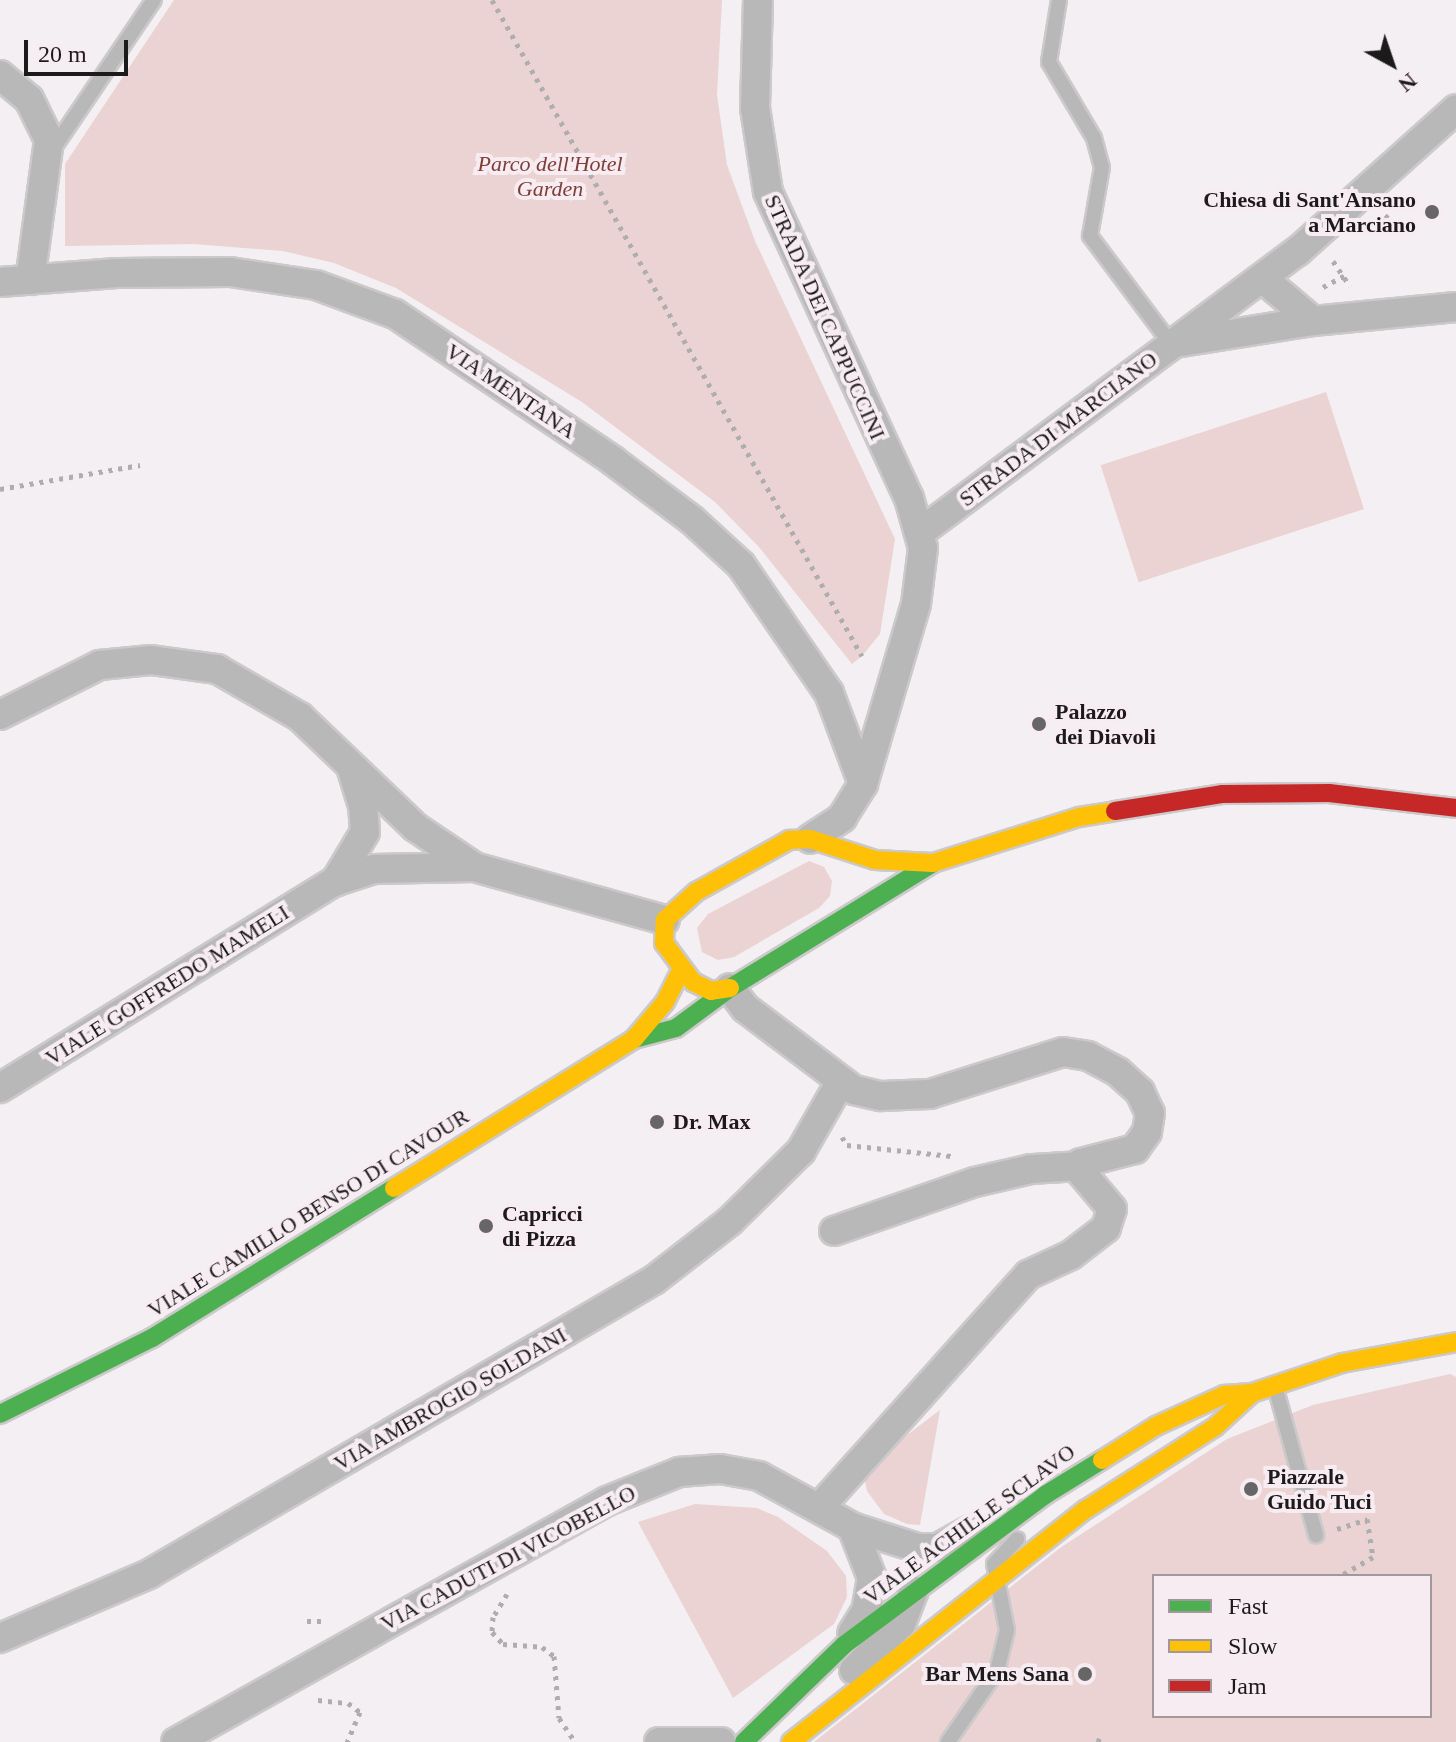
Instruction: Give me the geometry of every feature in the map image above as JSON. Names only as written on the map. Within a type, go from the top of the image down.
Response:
[{"type":"main road","name":"VIALE CAMILLO BENSO DI CAVOUR","points":[[0,1414],[152,1338],[634,1039],[676,1028],[730,988],[933,863],[1020,832],[1179,799],[1291,791],[1456,808]]},
{"type":"main road","name":"VIALE CAMILLO BENSO DI CAVOUR","points":[[819,842],[875,860],[933,863]]},
{"type":"main road","points":[[730,988],[704,989],[681,970],[663,939],[665,920],[687,898],[777,845],[819,842],[849,881],[842,919]]},
{"type":"main road","name":"VIALE CAMILLO BENSO DI CAVOUR","points":[[634,1039],[665,1002],[681,970]]},
{"type":"main road","name":"VIALE ACHILLE SCLAVO","points":[[744,1742],[844,1645],[914,1590],[1054,1500],[1089,1467],[1187,1410],[1224,1395],[1252,1393],[1342,1363],[1456,1342]]},
{"type":"main road","name":"VIALE ACHILLE SCLAVO","points":[[791,1742],[1109,1493],[1215,1427],[1252,1393]]},
{"type":"street","name":"STRADA DEI CAPPUCCINI","points":[[758,0],[755,108],[768,192],[922,531]]},
{"type":"street","points":[[0,75],[37,109],[50,152],[30,280]]},
{"type":"street","name":"STRADA DI MARCIANO","points":[[922,531],[1262,278],[1456,109]]},
{"type":"street","name":"VIA MENTANA","points":[[0,282],[132,272],[230,272],[316,285],[395,314],[612,460],[692,520],[741,565],[829,693],[863,784]]},
{"type":"street","points":[[1262,278],[1313,321]]},
{"type":"street","points":[[1171,344],[1313,321],[1456,307]]},
{"type":"street","points":[[819,842],[842,818],[863,784],[916,604],[922,531]]},
{"type":"street","points":[[0,715],[100,665],[151,660],[192,663],[236,677],[269,695],[316,731],[415,827],[474,867]]},
{"type":"street","name":"VIALE GOFFREDO MAMELI","points":[[334,882],[365,832],[363,806],[351,768]]},
{"type":"street","name":"VIALE GOFFREDO MAMELI","points":[[0,1088],[334,882],[385,868],[474,867],[665,920]]},
{"type":"street","points":[[730,988],[745,1008],[847,1086],[912,1097],[952,1089],[1045,1055],[1088,1056],[1131,1082],[1146,1100],[1150,1120],[1135,1149],[1095,1156],[1080,1166],[1042,1167],[975,1182],[834,1231]]},
{"type":"street","name":"VIA AMBROGIO SOLDANI","points":[[0,1638],[139,1579],[654,1280],[730,1221],[801,1151],[847,1086]]},
{"type":"street","points":[[820,1507],[1028,1275],[1071,1255],[1106,1228],[1112,1209],[1080,1166]]},
{"type":"street","name":"VIA CADUTI DI VICOBELLO","points":[[176,1742],[511,1553],[654,1480],[691,1469],[732,1470],[770,1481],[852,1527],[902,1543],[938,1548],[996,1513],[1054,1500]]},
{"type":"street","points":[[844,1645],[872,1593],[869,1561],[852,1527]]},
{"type":"street","points":[[773,1742],[890,1637],[909,1610],[914,1590],[902,1543]]},
{"type":"street","points":[[659,1742],[721,1742]]},
{"type":"lane","points":[[50,152],[154,0]]},
{"type":"lane","points":[[1059,0],[1049,62],[1094,138],[1102,167],[1090,236],[1171,344]]},
{"type":"lane","points":[[1274,1384],[1316,1535]]},
{"type":"lane","points":[[948,1742],[990,1685],[1002,1656],[1006,1617],[997,1580],[996,1558],[1028,1531]]},
{"type":"path","points":[[492,0],[862,656]]},
{"type":"path","points":[[1367,235],[1388,218]]},
{"type":"path","points":[[1326,251],[1351,289],[1346,297]]},
{"type":"path","points":[[1318,289],[1344,276]]},
{"type":"path","points":[[0,489],[140,465]]},
{"type":"path","points":[[847,1086],[839,1134],[847,1145],[960,1158],[975,1182]]},
{"type":"path","points":[[1343,1574],[1373,1557],[1367,1519]]},
{"type":"path","points":[[514,1585],[493,1617],[492,1632],[503,1644],[542,1647],[554,1656],[559,1718],[575,1742]]},
{"type":"path","points":[[314,1699],[348,1703],[360,1712],[347,1742]]},
{"type":"green space","name":"Parco dell'Hotel Garden","points":[[174,0],[722,0],[717,95],[727,165],[755,241],[895,539],[880,634],[862,656],[852,664],[759,547],[715,502],[582,402],[396,288],[334,263],[283,251],[194,244],[65,246],[65,164]]},
{"type":"green space","points":[[1326,392],[1364,509],[1139,582],[1101,465]]},
{"type":"green space","points":[[809,861],[824,867],[832,881],[830,896],[819,908],[734,957],[718,960],[702,952],[697,928],[708,914]]},
{"type":"green space","points":[[1450,1374],[1456,1377],[1456,1742],[814,1742],[1060,1548],[1227,1439],[1313,1405]]},
{"type":"green space","points":[[940,1410],[920,1525],[907,1524],[884,1514],[867,1491],[864,1475],[886,1451]]},
{"type":"green space","points":[[695,1504],[757,1508],[778,1517],[827,1551],[846,1576],[847,1597],[834,1624],[733,1698],[638,1522]]},
{"type":"traffic: fast","points":[[634,1039],[676,1028],[730,988],[933,863]]},
{"type":"traffic: fast","points":[[0,1414],[152,1338],[394,1188]]},
{"type":"traffic: fast","points":[[744,1742],[844,1645],[1045,1495],[1102,1460]]},
{"type":"traffic: slow","points":[[730,988],[711,991],[693,982],[664,943],[665,920],[696,892],[789,840],[810,839],[875,860],[933,863],[1079,817],[1115,811]]},
{"type":"traffic: slow","points":[[394,1188],[634,1039],[665,1002],[681,970]]},
{"type":"traffic: slow","points":[[1102,1460],[1156,1426],[1224,1395],[1252,1393],[1342,1363],[1456,1342]]},
{"type":"traffic: slow","points":[[791,1742],[1085,1510],[1215,1427],[1252,1393]]},
{"type":"traffic: jam","points":[[1115,811],[1222,794],[1329,793],[1456,808]]},
{"type":"place","name":"Chiesa di Sant'Ansano a Marciano","points":[[1432,212]]},
{"type":"place","name":"Palazzo dei Diavoli","points":[[1039,724]]},
{"type":"place","name":"Dr. Max","points":[[657,1122]]},
{"type":"place","name":"Capricci di Pizza","points":[[486,1226]]},
{"type":"place","name":"Piazzale Guido Tuci","points":[[1251,1489]]},
{"type":"place","name":"Bar Mens Sana","points":[[1085,1674]]}]
